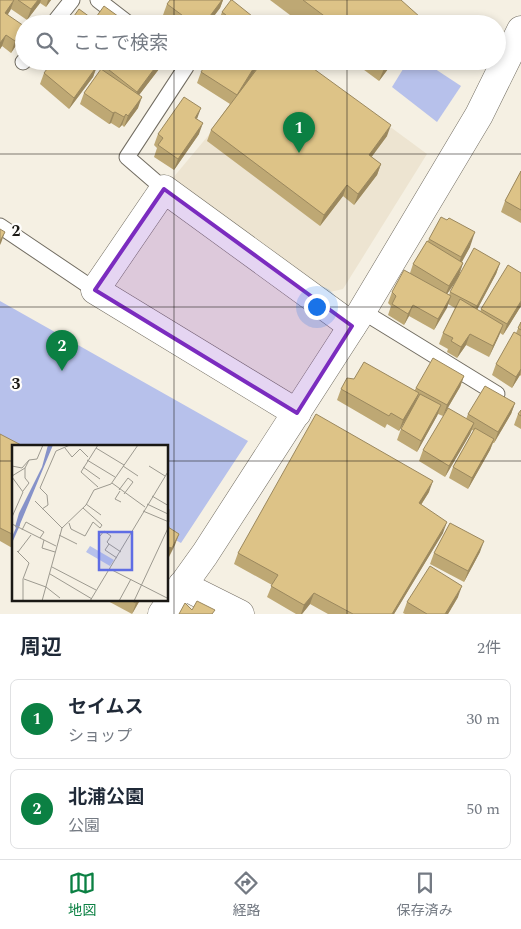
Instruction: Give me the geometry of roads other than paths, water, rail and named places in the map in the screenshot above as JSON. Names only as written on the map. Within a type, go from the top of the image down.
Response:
[{"type":"street","points":[[506,60],[521,30]]},
{"type":"street","points":[[162,614],[205,554],[357,319],[479,115],[501,70]]},
{"type":"street","points":[[297,413],[95,290],[164,189],[357,319]]},
{"type":"street","points":[[182,585],[240,614]]},
{"type":"lane","points":[[60,15],[72,0]]},
{"type":"lane","points":[[98,0],[117,15]]},
{"type":"lane","points":[[164,189],[127,157],[184,70]]},
{"type":"lane","points":[[0,226],[95,290]]},
{"type":"lane","points":[[357,319],[497,394]]},
{"type":"place","name":"セイムス","points":[[299,153]]},
{"type":"place","name":"北浦公園","points":[[62,371]]}]
